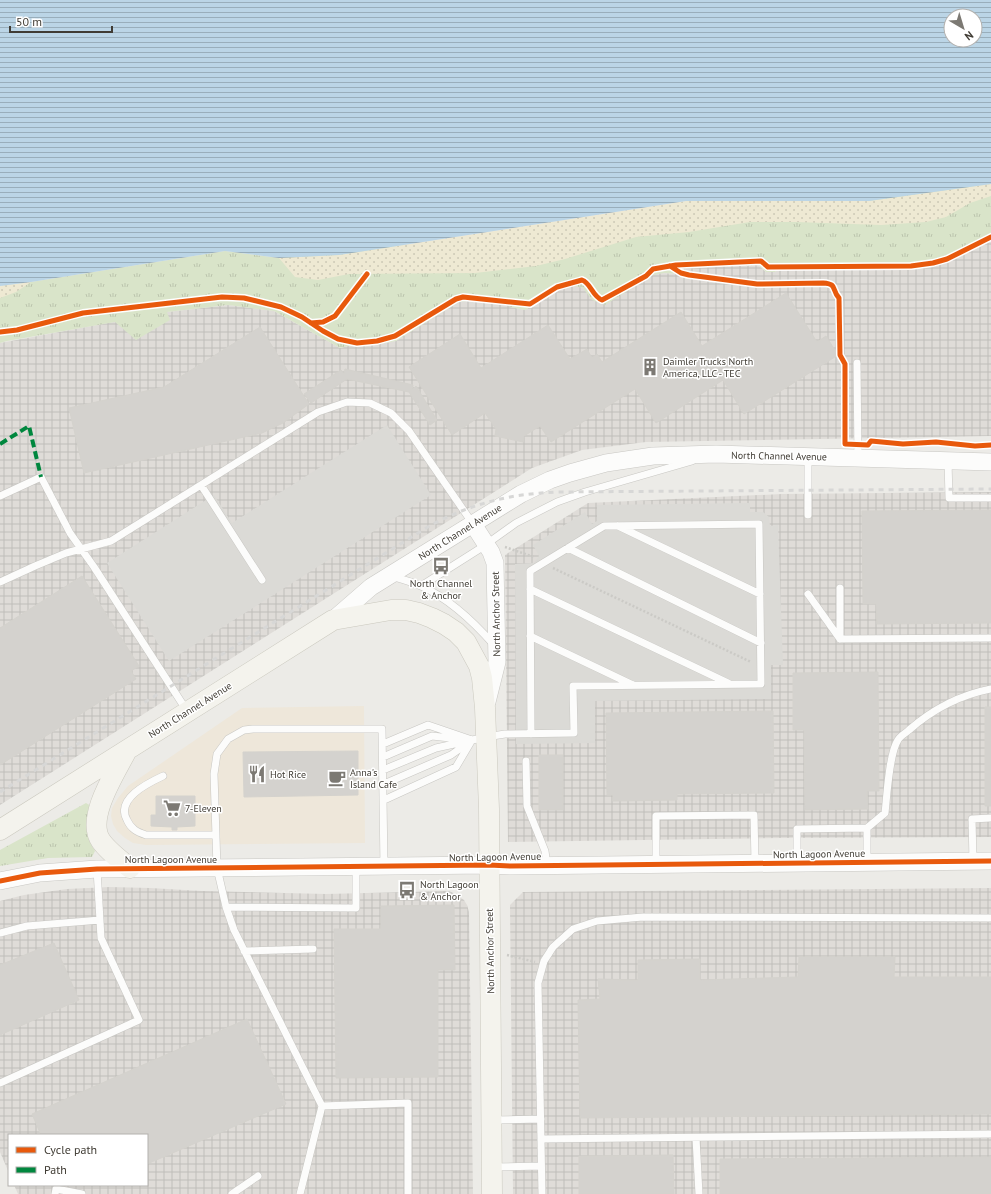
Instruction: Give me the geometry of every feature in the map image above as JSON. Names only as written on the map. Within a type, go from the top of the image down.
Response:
[{"type":"main road","name":"North Anchor Street","points":[[334,620],[391,610],[406,610],[419,613],[444,624],[456,632],[466,642],[479,666],[482,678],[485,708],[479,739],[489,809],[492,1194]]},
{"type":"main road","name":"North Channel Avenue","points":[[0,830],[334,620]]},
{"type":"main road","points":[[127,750],[102,799],[96,822],[100,840],[130,868]]},
{"type":"street","name":"North Channel Avenue","points":[[334,620],[372,587],[473,524],[534,488],[570,472],[588,467],[629,458],[716,454],[991,462]]},
{"type":"street","name":"North Anchor Street","points":[[473,524],[494,545],[493,556],[495,564],[497,662],[485,708]]},
{"type":"street","name":"North Lagoon Avenue","points":[[0,882],[40,873],[130,868],[991,861]]},
{"type":"lane","points":[[857,364],[858,458]]},
{"type":"lane","points":[[0,582],[35,566],[81,549],[111,541],[318,412],[347,402],[370,404],[391,413],[409,431],[473,524]]},
{"type":"lane","points":[[421,586],[494,545],[531,515],[571,497],[716,454]]},
{"type":"lane","points":[[808,457],[808,515]]},
{"type":"lane","points":[[948,461],[949,498],[991,498]]},
{"type":"lane","points":[[0,496],[41,477],[70,533],[94,567],[187,712]]},
{"type":"lane","points":[[201,485],[262,580]]},
{"type":"lane","points":[[384,770],[436,748],[479,739],[505,734],[531,734],[574,733],[573,686],[761,684],[759,524],[604,526],[530,571],[531,734]]},
{"type":"lane","points":[[617,526],[760,594]]},
{"type":"lane","points":[[568,548],[761,643]]},
{"type":"lane","points":[[390,576],[421,586],[446,600],[463,613],[496,648]]},
{"type":"lane","points":[[840,588],[840,639]]},
{"type":"lane","points":[[530,589],[730,684]]},
{"type":"lane","points":[[808,594],[840,639]]},
{"type":"lane","points":[[530,636],[635,686]]},
{"type":"lane","points":[[840,639],[991,638]]},
{"type":"lane","points":[[797,863],[797,829],[867,828],[885,813],[891,758],[898,740],[917,722],[950,701],[973,692],[991,689]]},
{"type":"lane","points":[[383,744],[428,725],[479,739]]},
{"type":"lane","points":[[300,1194],[322,1106],[244,952],[226,907],[217,868],[214,774],[217,754],[228,739],[244,730],[296,728],[382,729],[384,770],[384,866]]},
{"type":"lane","points":[[383,757],[432,736],[479,739]]},
{"type":"lane","points":[[384,784],[451,755],[479,739]]},
{"type":"lane","points":[[384,800],[456,767],[479,739]]},
{"type":"lane","points":[[526,761],[527,806],[545,851],[547,865]]},
{"type":"lane","points":[[163,776],[137,792],[128,800],[125,808],[125,817],[129,825],[137,832],[146,835],[216,835]]},
{"type":"lane","points":[[656,864],[656,816],[754,815],[755,864]]},
{"type":"lane","points":[[973,861],[972,818],[991,818]]},
{"type":"lane","points":[[867,828],[868,862]]},
{"type":"lane","points":[[226,907],[356,908],[356,867]]},
{"type":"lane","points":[[0,1084],[139,1020],[101,938],[97,869]]},
{"type":"lane","points":[[542,1194],[538,983],[543,964],[553,947],[573,929],[597,921],[643,917],[991,918]]},
{"type":"lane","points":[[0,933],[27,926],[100,920]]},
{"type":"lane","points":[[244,952],[313,949]]},
{"type":"lane","points":[[322,1106],[408,1103],[408,1194]]},
{"type":"lane","points":[[492,1120],[541,1119]]},
{"type":"lane","points":[[541,1140],[991,1134]]},
{"type":"lane","points":[[696,1138],[699,1194]]},
{"type":"lane","points":[[492,1167],[542,1166]]},
{"type":"lane","points":[[232,1194],[258,1176]]},
{"type":"lane","points":[[55,1194],[56,1189],[82,1194]]},
{"type":"path","points":[[494,545],[536,558]]},
{"type":"path","points":[[551,567],[761,667]]},
{"type":"path","points":[[507,954],[543,964]]},
{"type":"shaded area","points":[[991,240],[991,436],[646,442],[582,450],[532,468],[0,805],[0,343],[167,312],[228,305],[274,311],[340,348],[380,344],[396,341],[461,301],[508,305],[510,307],[525,310],[564,287],[577,285],[587,291],[659,273],[684,274],[683,267],[757,264],[766,272],[775,272],[778,269],[903,268],[943,263],[973,245]]},
{"type":"shaded area","points":[[387,425],[431,495],[169,661],[107,563],[214,495],[232,523]]},
{"type":"shaded area","points":[[991,492],[991,837],[508,842],[505,555],[588,503],[782,494]]},
{"type":"shaded area","points":[[750,503],[750,512],[763,512],[769,517],[770,526],[778,525],[783,665],[771,665],[771,699],[595,701],[595,743],[516,744],[515,564],[534,563],[539,556],[533,545],[585,512],[592,524],[597,521],[597,505]]},
{"type":"shaded area","points":[[364,706],[365,843],[146,845],[133,843],[125,838],[117,831],[113,824],[111,816],[112,808],[128,786],[242,708]]},
{"type":"shaded area","points":[[109,887],[326,894],[449,891],[464,900],[469,912],[473,1194],[18,1194],[14,1186],[148,1186],[148,1134],[8,1134],[8,1171],[0,1152],[0,901],[24,895],[67,889]]},
{"type":"shaded area","points":[[991,888],[991,1194],[513,1194],[510,905],[523,892]]},
{"type":"green space","points":[[991,184],[991,240],[973,245],[943,263],[903,268],[778,269],[775,272],[766,272],[759,265],[683,268],[684,274],[664,273],[653,275],[605,305],[592,300],[583,288],[574,286],[557,290],[525,310],[510,307],[508,305],[468,301],[459,302],[396,341],[340,348],[274,311],[228,305],[167,312],[170,320],[136,340],[115,322],[0,343],[0,286],[225,251],[279,258]]},
{"type":"green space","points":[[86,803],[91,806],[87,818],[87,834],[95,851],[92,857],[48,858],[0,866],[0,850]]},
{"type":"sand","points":[[991,184],[991,196],[970,203],[946,217],[926,222],[881,225],[750,222],[689,232],[636,237],[565,259],[536,266],[475,273],[349,274],[318,280],[295,277],[279,258],[339,255],[686,201],[869,201]]},
{"type":"sand","points":[[31,282],[16,292],[0,298],[0,286]]},
{"type":"water","points":[[0,0],[991,0],[991,184],[869,201],[686,201],[339,255],[279,258],[225,251],[0,286]]},
{"type":"building","name":"Daimler Trucks North America, LLC - TEC","points":[[786,293],[817,342],[826,336],[838,355],[744,414],[723,380],[656,423],[635,389],[551,442],[540,426],[524,436],[523,442],[495,436],[496,429],[485,413],[452,435],[409,367],[460,334],[481,368],[548,325],[570,359],[587,349],[592,358],[597,354],[602,362],[681,312],[702,346]]},
{"type":"building","points":[[260,327],[309,404],[283,423],[262,433],[84,473],[69,408],[164,387]]},
{"type":"building","points":[[345,369],[413,385],[412,390],[416,386],[437,420],[430,425],[409,392],[347,379],[311,403],[304,394],[341,370],[344,374]]},
{"type":"building","points":[[991,510],[991,623],[877,624],[876,604],[863,604],[862,511]]},
{"type":"building","points":[[82,576],[139,666],[131,671],[136,679],[0,765],[0,628]]},
{"type":"building","points":[[878,672],[879,791],[867,791],[868,809],[805,810],[804,730],[793,730],[793,673]]},
{"type":"building","points":[[985,707],[991,707],[991,806],[985,806]]},
{"type":"building","points":[[773,711],[774,793],[677,794],[677,800],[613,801],[613,795],[607,795],[606,713]]},
{"type":"building","points":[[358,751],[358,795],[244,797],[243,752]]},
{"type":"building","points":[[539,755],[563,755],[563,810],[539,810]]},
{"type":"building","points":[[156,796],[195,796],[195,826],[177,827],[177,830],[172,830],[172,827],[151,826],[151,815],[156,815]]},
{"type":"building","points":[[454,905],[455,970],[438,970],[438,1077],[336,1078],[334,929],[381,929],[381,906]]},
{"type":"building","points":[[54,943],[79,1000],[0,1035],[0,965]]},
{"type":"building","points":[[799,957],[895,957],[894,977],[991,977],[991,1114],[580,1118],[578,1000],[600,999],[598,979],[638,980],[638,960],[700,959],[700,980],[798,977]]},
{"type":"building","points":[[247,1019],[286,1104],[148,1164],[148,1134],[41,1134],[32,1114]]},
{"type":"building","points":[[673,1155],[674,1194],[579,1194],[579,1156]]},
{"type":"building","points":[[991,1157],[991,1194],[720,1194],[720,1159]]},
{"type":"railway","points":[[0,792],[431,525],[477,505],[523,495],[557,492],[991,489]]},
{"type":"marked path","points":[[0,444],[29,426],[41,477]]},
{"type":"cycle path","points":[[0,332],[17,330],[83,313],[222,297],[244,298],[281,307],[302,317],[338,339],[357,343],[377,341],[395,336],[456,299],[463,297],[530,304],[557,287],[582,280],[588,284],[596,296],[602,300],[646,276],[653,269],[676,265],[761,261],[768,267],[911,266],[933,263],[947,259],[991,237]]},
{"type":"cycle path","points":[[670,266],[681,273],[689,275],[757,284],[823,283],[831,284],[833,286],[839,298],[840,355],[845,364],[845,444],[868,445],[871,441],[903,444],[936,442],[975,446],[991,445]]},
{"type":"cycle path","points":[[311,323],[323,322],[335,316],[367,274]]},
{"type":"cycle path","points":[[0,881],[40,873],[97,869],[991,861]]},
{"type":"place","name":"Daimler Trucks North America, LLC - TEC","points":[[650,367]]},
{"type":"place","name":"North Channel & Anchor","points":[[441,566]]},
{"type":"place","name":"Hot Rice","points":[[257,774]]},
{"type":"place","name":"Anna's Island Cafe","points":[[337,778]]},
{"type":"place","name":"7-Eleven","points":[[172,808]]},
{"type":"place","name":"North Lagoon & Anchor","points":[[407,890]]}]
